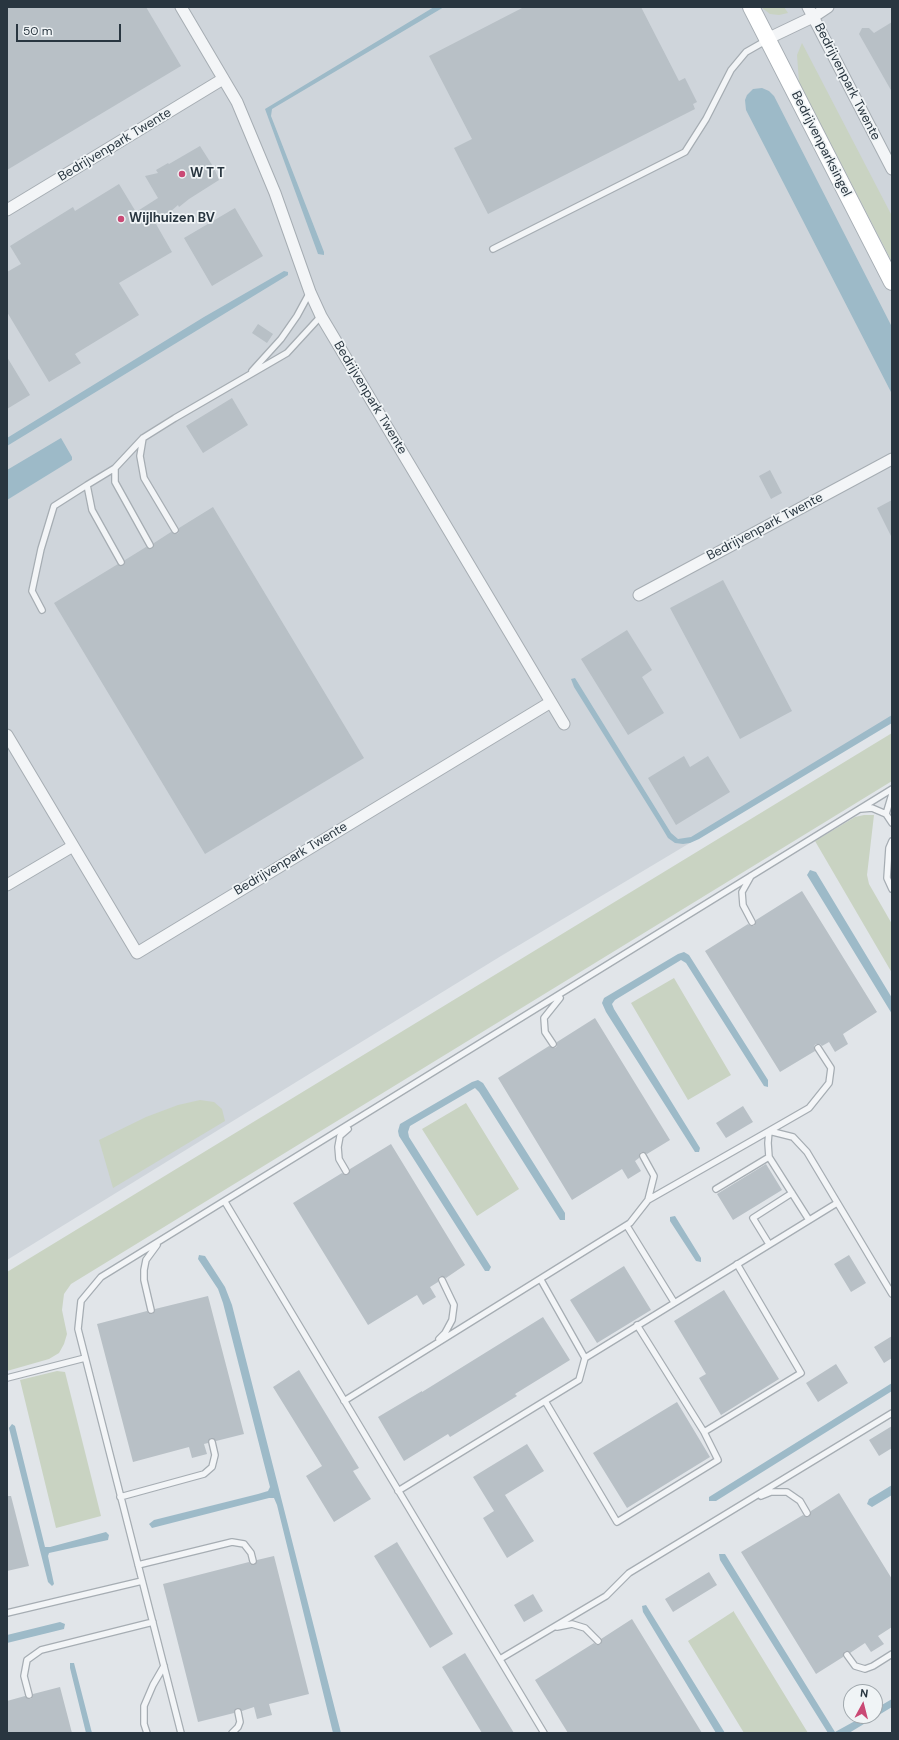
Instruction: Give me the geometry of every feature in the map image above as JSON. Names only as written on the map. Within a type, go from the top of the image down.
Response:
[{"type":"street","name":"Bedrijvenpark Twente","points":[[181,7],[237,102],[275,193],[310,292],[321,316],[564,724]]},
{"type":"street","name":"Bedrijvenparksingel","points":[[750,7],[892,282]]},
{"type":"street","name":"Bedrijvenpark Twente","points":[[767,39],[811,12],[828,7]]},
{"type":"street","name":"Bedrijvenpark Twente","points":[[811,12],[892,170]]},
{"type":"street","name":"Bedrijvenpark Twente","points":[[7,210],[223,79]]},
{"type":"street","name":"Bedrijvenpark Twente","points":[[639,595],[892,459]]},
{"type":"street","name":"Bedrijvenpark Twente","points":[[7,735],[137,953],[551,702]]},
{"type":"street","points":[[7,885],[73,846]]},
{"type":"lane","points":[[494,249],[685,152],[706,119],[731,70],[746,52],[767,39]]},
{"type":"lane","points":[[249,374],[281,340],[297,316],[310,292]]},
{"type":"lane","points":[[42,610],[32,591],[41,549],[54,506],[115,468],[143,438],[249,374],[287,353],[321,316]]},
{"type":"lane","points":[[143,438],[140,456],[144,478],[175,530]]},
{"type":"lane","points":[[115,468],[115,482],[150,545]]},
{"type":"lane","points":[[87,485],[92,510],[121,562]]},
{"type":"lane","points":[[181,1733],[78,1329],[81,1301],[101,1277],[355,1122],[892,789]]},
{"type":"lane","points":[[886,814],[892,794]]},
{"type":"lane","points":[[858,810],[872,808],[886,814],[892,823]]},
{"type":"lane","points":[[892,841],[889,848],[887,878],[892,889]]},
{"type":"lane","points":[[751,876],[742,892],[743,906],[752,922]]},
{"type":"lane","points":[[553,1044],[545,1032],[544,1018],[555,1002],[569,989]]},
{"type":"lane","points":[[344,1401],[627,1226],[648,1200],[810,1108],[829,1083],[831,1068],[818,1048]]},
{"type":"lane","points":[[346,1171],[339,1158],[338,1147],[340,1136],[355,1122]]},
{"type":"lane","points":[[769,1132],[769,1157],[809,1220]]},
{"type":"lane","points":[[769,1132],[793,1137],[807,1152],[891,1292]]},
{"type":"lane","points":[[643,1156],[654,1176],[648,1200]]},
{"type":"lane","points":[[716,1189],[769,1157]]},
{"type":"lane","points":[[769,1244],[753,1218],[792,1193]]},
{"type":"lane","points":[[225,1202],[544,1733]]},
{"type":"lane","points":[[398,1491],[579,1380],[585,1358],[837,1203]]},
{"type":"lane","points":[[627,1226],[674,1302]]},
{"type":"lane","points":[[152,1310],[144,1280],[144,1270],[146,1260],[160,1242]]},
{"type":"lane","points":[[704,1432],[801,1373],[737,1264]]},
{"type":"lane","points":[[429,1348],[445,1333],[452,1320],[454,1305],[442,1280]]},
{"type":"lane","points":[[541,1280],[585,1358]]},
{"type":"lane","points":[[545,1401],[617,1522],[718,1460],[704,1432],[637,1325]]},
{"type":"lane","points":[[7,1378],[85,1358]]},
{"type":"lane","points":[[500,1659],[606,1596],[629,1573],[892,1412]]},
{"type":"lane","points":[[120,1496],[204,1474],[212,1467],[215,1455],[212,1442]]},
{"type":"lane","points":[[750,1500],[771,1492],[787,1492],[800,1501],[807,1513]]},
{"type":"lane","points":[[138,1565],[232,1542],[244,1544],[251,1553],[253,1561]]},
{"type":"lane","points":[[7,1613],[142,1581]]},
{"type":"lane","points":[[29,1695],[24,1676],[27,1660],[41,1650],[153,1622]]},
{"type":"lane","points":[[552,1628],[572,1624],[585,1628],[598,1641]]},
{"type":"lane","points":[[847,1655],[854,1666],[865,1669],[873,1666],[892,1654]]},
{"type":"lane","points":[[147,1733],[144,1724],[144,1706],[153,1685],[164,1666]]},
{"type":"lane","points":[[232,1733],[238,1727],[240,1722],[238,1712]]},
{"type":"shaded area","points":[[7,7],[892,7],[892,722],[501,956],[7,1260]]},
{"type":"green space","points":[[761,7],[784,7],[788,13],[779,15],[770,14]]},
{"type":"green space","points":[[802,43],[892,216],[892,262],[799,82],[797,55]]},
{"type":"green space","points":[[892,733],[892,781],[71,1284],[64,1294],[62,1310],[67,1334],[59,1353],[49,1359],[7,1371],[7,1272]]},
{"type":"green space","points":[[874,815],[867,875],[869,884],[892,924],[892,973],[815,841],[855,817]]},
{"type":"green space","points":[[674,978],[731,1075],[688,1100],[631,1003]]},
{"type":"green space","points":[[200,1100],[214,1102],[222,1109],[225,1121],[113,1188],[99,1140],[146,1117],[178,1105]]},
{"type":"green space","points":[[466,1103],[519,1189],[477,1216],[422,1129]]},
{"type":"green space","points":[[57,1371],[65,1372],[101,1516],[56,1528],[20,1380]]},
{"type":"green space","points":[[734,1611],[808,1733],[744,1733],[688,1641]]},
{"type":"water","points":[[434,7],[444,7],[272,109],[271,116],[324,252],[324,255],[318,254],[265,109]]},
{"type":"water","points":[[762,88],[769,91],[774,96],[892,327],[892,394],[746,110],[745,100],[747,95],[753,89]]},
{"type":"water","points":[[284,271],[288,272],[288,275],[7,446],[7,438],[204,317]]},
{"type":"water","points":[[61,438],[72,457],[72,460],[7,500],[7,470]]},
{"type":"water","points":[[575,678],[671,833],[678,839],[691,837],[892,715],[892,723],[699,839],[690,843],[675,843],[668,838],[574,687],[571,679]]},
{"type":"water","points":[[810,870],[816,872],[892,998],[892,1014],[807,875]]},
{"type":"water","points":[[684,952],[689,955],[768,1080],[768,1087],[764,1086],[686,963],[681,960],[615,1000],[612,1004],[700,1148],[699,1152],[695,1152],[606,1012],[602,1003],[604,998],[678,954]]},
{"type":"water","points":[[478,1080],[483,1083],[565,1213],[565,1220],[560,1220],[475,1088],[410,1126],[408,1132],[409,1137],[491,1267],[489,1271],[485,1271],[399,1136],[398,1131],[400,1124],[472,1082]]},
{"type":"water","points":[[675,1216],[701,1258],[701,1262],[696,1261],[670,1221],[670,1217]]},
{"type":"water","points":[[199,1255],[205,1256],[225,1287],[232,1305],[341,1733],[333,1733],[277,1505],[274,1498],[152,1528],[149,1524],[154,1520],[268,1491],[270,1487],[223,1303],[218,1289],[198,1259]]},
{"type":"water","points":[[892,1383],[892,1391],[716,1501],[709,1501],[709,1497]]},
{"type":"water","points":[[12,1424],[15,1426],[45,1547],[106,1532],[109,1535],[108,1540],[49,1553],[48,1556],[54,1584],[52,1586],[48,1582],[9,1428]]},
{"type":"water","points":[[892,1485],[892,1495],[872,1507],[867,1504],[869,1499]]},
{"type":"water","points":[[719,1554],[725,1554],[835,1732],[850,1724],[864,1724],[849,1733],[828,1733],[720,1560]]},
{"type":"water","points":[[646,1605],[725,1733],[716,1733],[643,1612],[642,1606]]},
{"type":"water","points":[[60,1622],[65,1624],[64,1629],[7,1643],[7,1635]]},
{"type":"water","points":[[70,1663],[74,1663],[92,1733],[86,1733]]},
{"type":"water","points":[[892,1699],[892,1707],[883,1712],[883,1704]]},
{"type":"building","points":[[7,7],[146,7],[181,66],[7,170]]},
{"type":"building","points":[[524,7],[641,7],[679,81],[685,78],[697,102],[693,104],[695,109],[488,214],[454,148],[472,139],[429,56]]},
{"type":"building","points":[[892,22],[892,92],[859,34],[862,28],[869,28],[874,33]]},
{"type":"building","points":[[200,146],[214,168],[219,180],[179,207],[178,205],[156,224],[172,252],[119,283],[139,315],[75,354],[81,363],[49,382],[7,312],[7,272],[21,264],[10,246],[73,207],[75,211],[119,184],[136,212],[158,198],[145,176],[158,173],[156,170]]},
{"type":"building","points":[[235,208],[263,256],[212,286],[184,238]]},
{"type":"building","points":[[258,324],[273,334],[267,343],[252,333]]},
{"type":"building","points":[[7,357],[30,395],[7,409]]},
{"type":"building","points":[[232,398],[248,425],[203,453],[186,426]]},
{"type":"building","points":[[770,470],[782,493],[771,499],[759,476]]},
{"type":"building","points":[[892,500],[892,538],[877,508]]},
{"type":"building","points":[[213,507],[364,758],[205,854],[54,603],[118,564],[123,565],[125,560],[146,547],[150,549],[152,548],[154,543],[171,532],[177,534],[179,532],[179,528]]},
{"type":"building","points":[[723,580],[792,711],[740,739],[670,608]]},
{"type":"building","points":[[627,630],[652,670],[642,677],[664,713],[628,735],[581,659]]},
{"type":"building","points":[[684,756],[690,767],[708,756],[730,792],[676,825],[648,778]]},
{"type":"building","points":[[802,891],[877,1012],[843,1034],[848,1044],[835,1052],[829,1042],[822,1046],[820,1044],[816,1044],[814,1046],[815,1051],[780,1072],[705,951],[748,924],[754,926],[756,920]]},
{"type":"building","points":[[595,1018],[670,1140],[647,1154],[643,1152],[640,1153],[639,1158],[635,1161],[641,1171],[628,1179],[622,1169],[572,1200],[498,1078],[549,1046],[555,1048],[557,1046],[557,1042]]},
{"type":"building","points":[[743,1106],[753,1122],[726,1138],[716,1123]]},
{"type":"building","points":[[391,1144],[465,1265],[446,1278],[443,1276],[439,1277],[438,1282],[430,1287],[436,1297],[423,1305],[417,1295],[368,1325],[293,1203],[342,1173],[346,1175],[348,1174],[350,1169]]},
{"type":"building","points":[[766,1164],[782,1190],[733,1220],[717,1194]]},
{"type":"building","points":[[849,1255],[866,1283],[851,1292],[834,1264]]},
{"type":"building","points":[[624,1266],[651,1310],[597,1343],[570,1300]]},
{"type":"building","points":[[724,1290],[779,1379],[721,1415],[699,1378],[706,1374],[674,1321]]},
{"type":"building","points":[[208,1296],[244,1434],[216,1441],[211,1438],[208,1443],[204,1444],[207,1454],[192,1458],[189,1447],[133,1462],[97,1324],[147,1311],[149,1314],[152,1314],[155,1309]]},
{"type":"building","points":[[543,1317],[570,1360],[515,1394],[517,1396],[450,1437],[448,1434],[404,1461],[378,1417],[422,1392]]},
{"type":"building","points":[[892,1336],[892,1358],[884,1363],[874,1347]]},
{"type":"building","points":[[836,1364],[848,1383],[818,1402],[806,1383]]},
{"type":"building","points":[[299,1370],[359,1468],[353,1471],[371,1499],[334,1522],[306,1476],[322,1466],[273,1387]]},
{"type":"building","points":[[677,1402],[710,1457],[627,1508],[593,1453]]},
{"type":"building","points":[[892,1426],[892,1448],[879,1456],[869,1440]]},
{"type":"building","points":[[527,1444],[544,1471],[505,1495],[534,1541],[507,1558],[483,1518],[494,1511],[473,1477]]},
{"type":"building","points":[[839,1493],[892,1579],[892,1627],[878,1636],[884,1644],[871,1652],[865,1643],[850,1653],[845,1651],[843,1657],[816,1674],[741,1552],[803,1515],[807,1517],[809,1516],[811,1511]]},
{"type":"building","points":[[7,1496],[11,1496],[29,1566],[7,1571]]},
{"type":"building","points":[[397,1542],[453,1634],[430,1648],[374,1556]]},
{"type":"building","points":[[274,1556],[309,1694],[269,1704],[272,1715],[257,1719],[254,1707],[242,1711],[238,1708],[235,1709],[234,1713],[198,1722],[163,1584],[249,1562],[251,1565],[254,1565],[257,1560]]},
{"type":"building","points":[[709,1572],[717,1585],[673,1612],[665,1599]]},
{"type":"building","points":[[533,1594],[543,1611],[524,1622],[514,1605]]},
{"type":"building","points":[[632,1619],[702,1733],[568,1733],[535,1680],[594,1643],[597,1645],[601,1644],[601,1639]]},
{"type":"building","points":[[465,1653],[514,1733],[482,1733],[442,1667]]},
{"type":"building","points":[[60,1687],[72,1733],[7,1733],[7,1701],[25,1696],[30,1699],[32,1698],[33,1694]]},
{"type":"place","name":"W T T","points":[[182,174]]},
{"type":"place","name":"Wijlhuizen BV","points":[[121,219]]}]
